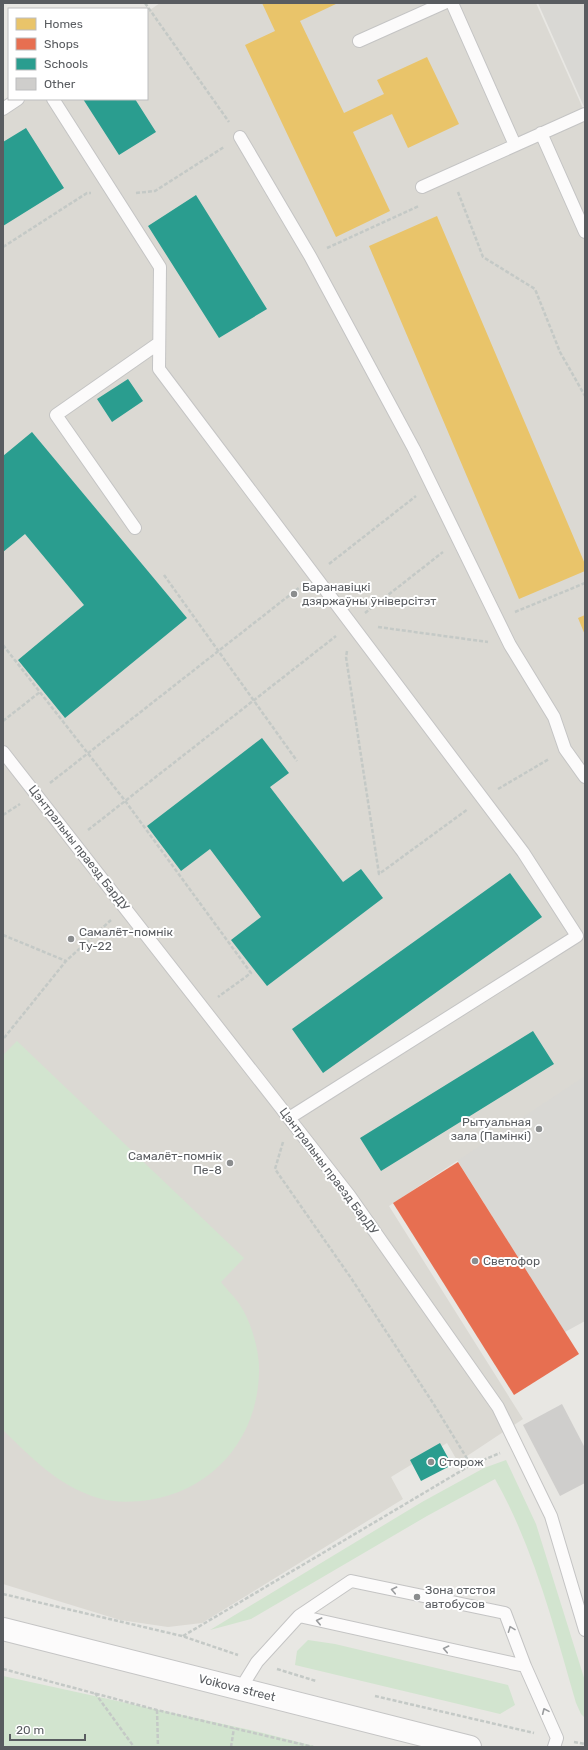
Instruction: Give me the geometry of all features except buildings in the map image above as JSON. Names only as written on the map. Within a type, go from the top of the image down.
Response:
[{"type":"main road","name":"Voikova street","points":[[3,1629],[470,1747]]},
{"type":"lane","points":[[359,41],[444,3]]},
{"type":"lane","points":[[452,3],[515,145]]},
{"type":"lane","points":[[3,109],[16,100]]},
{"type":"lane","points":[[54,100],[160,268],[159,369],[523,852],[577,936],[290,1118]]},
{"type":"lane","points":[[422,187],[585,114]]},
{"type":"lane","points":[[541,133],[585,232]]},
{"type":"lane","points":[[240,137],[310,256],[431,485],[510,645],[554,717],[565,749],[585,777]]},
{"type":"lane","points":[[135,528],[56,415],[159,343]]},
{"type":"lane","name":"Цэнтральны праезд БарДУ","points":[[3,752],[349,1194],[498,1407],[551,1516],[585,1630]]},
{"type":"lane","points":[[240,1688],[257,1662],[298,1616],[351,1581],[505,1613],[524,1666],[555,1743]]},
{"type":"lane","points":[[298,1616],[524,1666]]},
{"type":"path","points":[[145,3],[240,137]]},
{"type":"path","points":[[462,168],[469,184],[457,190],[483,257],[535,289],[560,352],[585,396]]},
{"type":"path","points":[[310,256],[422,205]]},
{"type":"path","points":[[36,794],[431,485]]},
{"type":"path","points":[[73,842],[126,802],[458,540]]},
{"type":"path","points":[[164,575],[297,761]]},
{"type":"path","points":[[498,620],[585,583]]},
{"type":"path","points":[[351,624],[510,645]]},
{"type":"path","points":[[351,624],[346,657],[378,874],[483,798],[565,749]]},
{"type":"path","points":[[3,645],[126,802],[251,973],[203,1008]]},
{"type":"path","points":[[3,721],[40,692]]},
{"type":"path","points":[[4,1038],[66,961],[125,907]]},
{"type":"path","points":[[3,935],[66,961]]},
{"type":"path","points":[[290,1118],[275,1169],[351,1278],[420,1383],[471,1465]]},
{"type":"path","points":[[182,1636],[471,1465],[516,1445]]},
{"type":"path","points":[[3,1594],[182,1636],[323,1683]]},
{"type":"path","points":[[3,1669],[157,1710],[313,1747]]},
{"type":"path","points":[[94,1693],[134,1747]]},
{"type":"path","points":[[369,1695],[555,1743],[585,1744]]},
{"type":"path","points":[[157,1710],[158,1747]]},
{"type":"path","points":[[231,1747],[234,1728]]},
{"type":"shaded area","name":"Баранавіцкі дзяржаўны ўніверсітэт","points":[[160,3],[536,3],[585,113],[585,1076],[389,1206],[523,1419],[458,1462],[447,1443],[391,1477],[403,1499],[202,1623],[168,1627],[120,1620],[3,1584],[3,103],[8,100],[148,100],[148,11]]},
{"type":"shaded area","points":[[538,3],[585,3],[585,109]]},
{"type":"shaded area","points":[[585,1062],[585,1321],[565,1332],[452,1152]]},
{"type":"green space","points":[[17,1041],[244,1258],[221,1282],[236,1299],[248,1319],[258,1355],[259,1372],[257,1396],[251,1418],[241,1438],[228,1457],[212,1472],[193,1485],[172,1494],[149,1500],[124,1502],[104,1500],[83,1493],[46,1470],[3,1430],[3,1055]]},
{"type":"green space","points":[[506,1460],[536,1524],[585,1681],[585,1718],[581,1714],[576,1703],[551,1617],[532,1560],[509,1505],[495,1479],[427,1516],[251,1619],[210,1630],[422,1502],[484,1468]]},
{"type":"green space","points":[[308,1640],[335,1644],[508,1685],[515,1705],[500,1714],[295,1665],[297,1651]]},
{"type":"green space","points":[[3,1676],[259,1732],[318,1747],[3,1747]]},
{"type":"place","name":"Баранавіцкі дзяржаўны ўніверсітэт","points":[[294,594]]},
{"type":"place","name":"Самалёт-помнік Ту-22","points":[[71,939]]},
{"type":"place","name":"Рытуальная зала (Памінкі)","points":[[539,1129]]},
{"type":"place","name":"Самалёт-помнік Пе-8","points":[[230,1163]]},
{"type":"place","name":"Светофор","points":[[475,1261]]},
{"type":"place","name":"Сторож","points":[[431,1462]]},
{"type":"place","name":"Зона отстоя автобусов","points":[[417,1597]]}]
